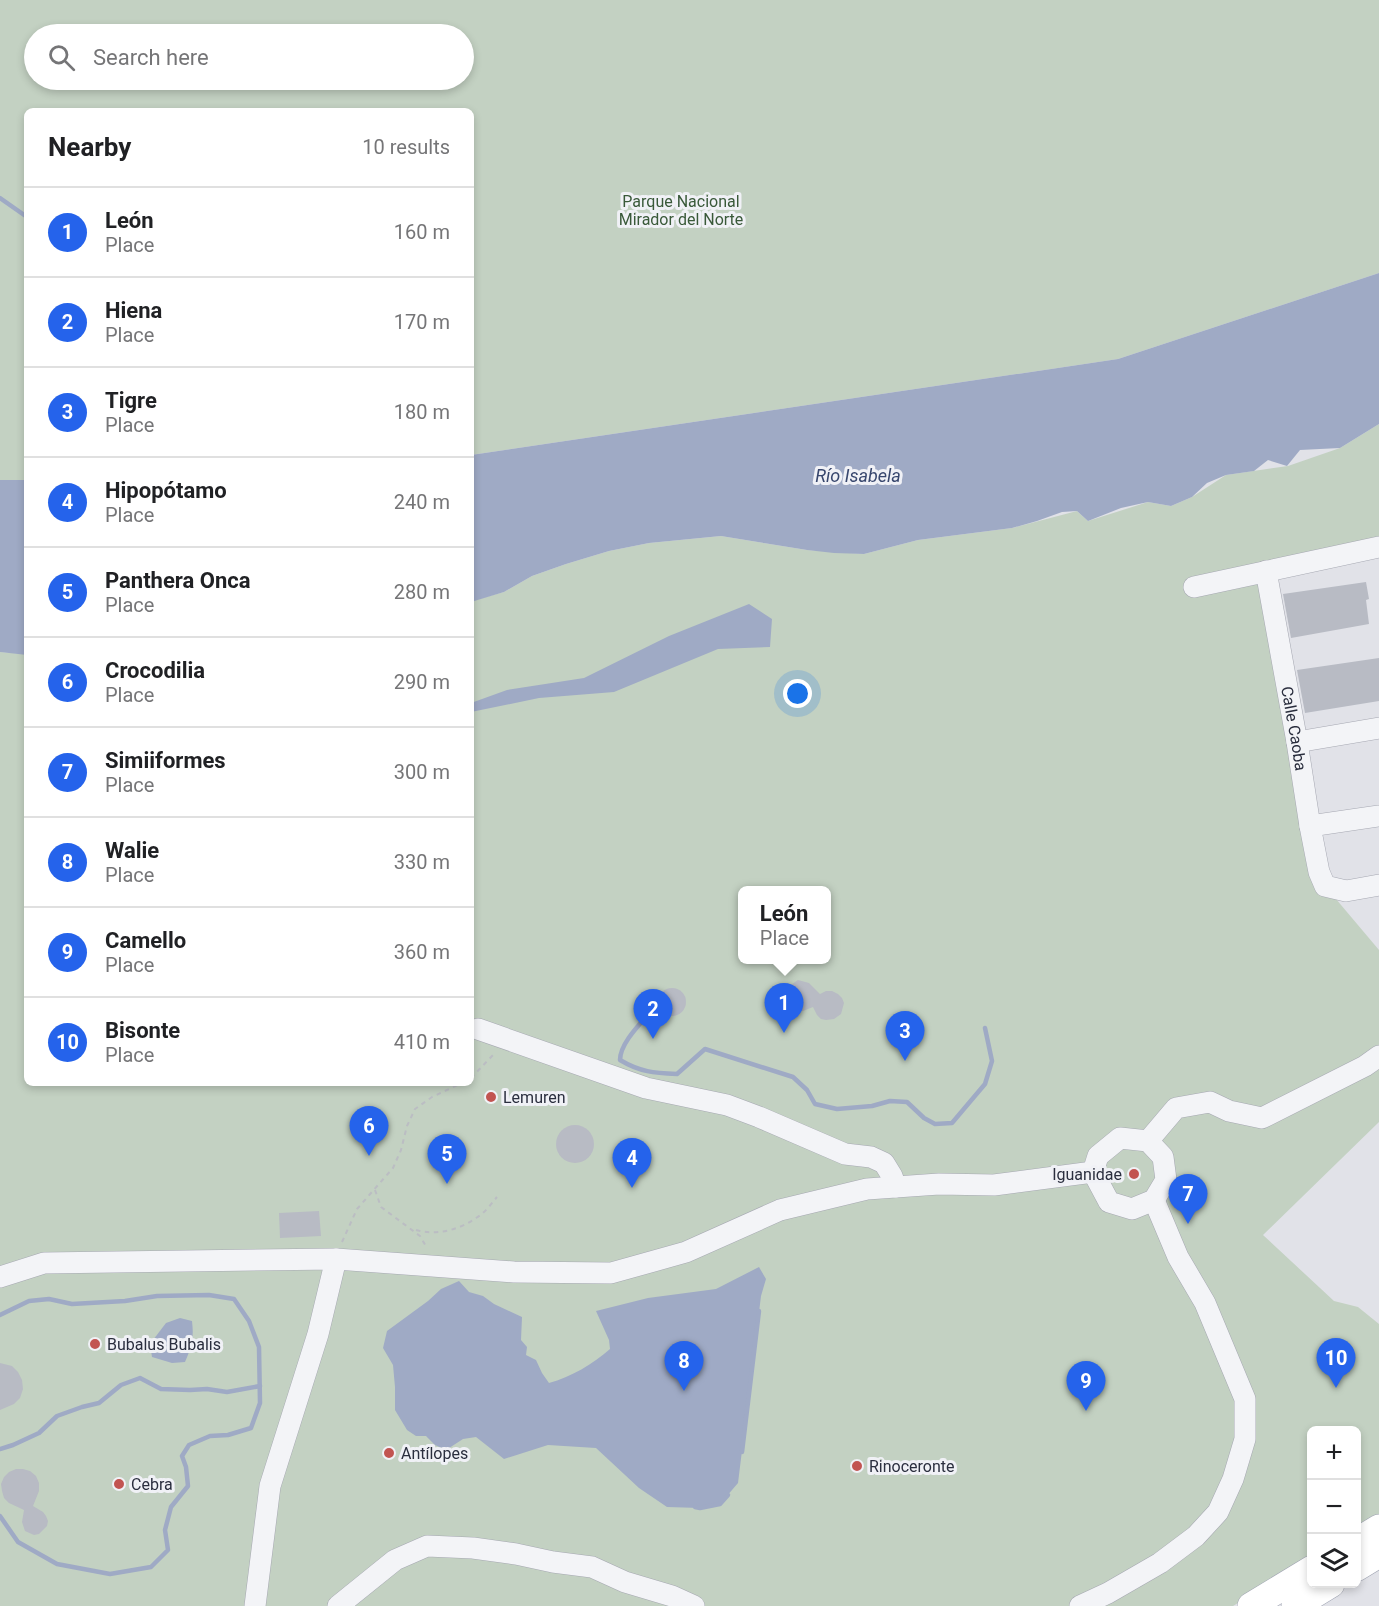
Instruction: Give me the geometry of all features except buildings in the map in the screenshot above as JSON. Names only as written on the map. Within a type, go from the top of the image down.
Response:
[{"type":"main road","points":[[1361,1539],[1379,1528]]},
{"type":"main road","points":[[1361,1565],[1379,1554]]},
{"type":"main road","points":[[1251,1606],[1307,1571]]},
{"type":"main road","points":[[1295,1606],[1324,1588]]},
{"type":"street","points":[[1194,587],[1379,547]]},
{"type":"street","name":"Calle Caoba","points":[[1266,571],[1319,872],[1325,886],[1346,891],[1379,885]]},
{"type":"street","points":[[1297,742],[1379,728]]},
{"type":"street","points":[[1310,826],[1379,816]]},
{"type":"street","points":[[478,1029],[646,1088],[727,1105],[845,1154],[871,1157],[884,1163],[896,1187]]},
{"type":"street","points":[[1148,1141],[1176,1108],[1210,1102],[1229,1111],[1262,1118],[1372,1061]]},
{"type":"street","points":[[1120,1138],[1148,1141],[1163,1157],[1166,1180],[1154,1200],[1132,1209],[1109,1202],[1093,1172],[1098,1156],[1120,1138]]},
{"type":"street","points":[[0,1277],[44,1263],[336,1259],[514,1272],[611,1273],[686,1252],[780,1210],[867,1189],[939,1184],[994,1185],[1093,1172]]},
{"type":"street","points":[[1080,1606],[1108,1593],[1160,1563],[1196,1536],[1218,1512],[1233,1479],[1245,1439],[1245,1399],[1205,1303],[1178,1257],[1154,1200]]},
{"type":"street","points":[[255,1606],[270,1486],[318,1334],[336,1259]]},
{"type":"street","points":[[338,1606],[394,1560],[427,1546],[472,1548],[592,1567],[625,1582],[672,1596],[694,1606]]},
{"type":"path","points":[[474,1075],[501,1046],[505,1037]]},
{"type":"path","points":[[336,1259],[357,1209],[393,1168],[415,1109],[432,1097],[456,1086]]},
{"type":"path","points":[[375,1190],[381,1207],[420,1236],[427,1247],[433,1266]]},
{"type":"path","points":[[413,1230],[428,1233],[460,1227],[477,1218],[496,1197]]},
{"type":"green space","name":"Parque Nacional Mirador del Norte","points":[[0,0],[1379,0],[1379,273],[1118,359],[474,455],[474,108],[24,108],[24,480],[0,480]]},
{"type":"green space","points":[[1379,424],[1379,547],[1267,571],[1325,886],[1379,950],[1379,1122],[1263,1235],[1334,1301],[1358,1307],[1379,1324],[1379,1519],[1361,1530],[1361,1426],[1307,1426],[1307,1561],[1233,1606],[0,1606],[0,652],[24,654],[24,1086],[474,1086],[474,600],[504,592],[532,576],[566,564],[609,551],[649,543],[721,536],[807,550],[864,554],[918,540],[1012,528],[1077,511],[1088,521],[1148,502],[1171,506],[1192,497],[1226,475],[1288,466],[1340,448]]},
{"type":"water","name":"Río Isabela","points":[[1379,273],[1379,424],[1340,448],[1300,450],[1287,466],[1268,460],[1254,471],[1226,475],[1207,483],[1192,497],[1171,506],[1148,502],[1121,508],[1088,521],[1077,511],[1062,512],[1012,528],[918,540],[864,554],[807,550],[721,536],[649,543],[609,551],[566,564],[532,576],[504,592],[474,601],[474,455],[1118,359]]},
{"type":"water","points":[[0,480],[24,480],[24,655],[0,652]]},
{"type":"water","points":[[749,604],[772,619],[770,647],[718,649],[614,692],[539,698],[474,711],[474,702],[507,690],[584,678],[669,636]]},
{"type":"water","points":[[759,1267],[766,1279],[761,1296],[738,1483],[720,1504],[700,1508],[667,1507],[639,1488],[596,1448],[548,1445],[504,1459],[476,1437],[463,1439],[446,1450],[435,1445],[426,1436],[416,1436],[407,1430],[395,1410],[393,1365],[383,1348],[387,1331],[441,1289],[459,1281],[469,1292],[483,1296],[494,1304],[522,1317],[521,1340],[527,1347],[526,1355],[536,1360],[549,1383],[581,1369],[610,1349],[609,1340],[596,1311],[648,1298],[716,1289]]},
{"type":"water","points":[[180,1318],[192,1321],[192,1342],[185,1362],[172,1363],[152,1357],[150,1344],[166,1323]]},
{"type":"waterway","points":[[0,198],[24,215]]},
{"type":"waterway","points":[[652,1010],[623,1047],[620,1060],[634,1067],[677,1074],[705,1049],[793,1077],[807,1090],[815,1104],[837,1109],[872,1106],[890,1101],[907,1102],[924,1118],[935,1124],[952,1123],[985,1084],[992,1061],[985,1028]]},
{"type":"waterway","points":[[0,1315],[29,1301],[49,1299],[72,1304],[125,1301],[157,1296],[209,1295],[234,1299],[249,1321],[259,1347],[260,1403],[251,1428],[228,1435],[210,1436],[189,1445],[182,1456],[188,1486],[171,1507],[165,1530],[168,1550],[151,1567],[110,1574],[57,1564],[18,1542],[0,1516]]},
{"type":"waterway","points":[[742,1452],[759,1311]]},
{"type":"waterway","points":[[0,1449],[39,1433],[57,1416],[99,1403],[121,1385],[140,1378],[161,1389],[207,1389],[227,1392],[260,1386]]},
{"type":"waterway","points":[[695,1507],[720,1504],[728,1495]]},
{"type":"place","name":"León","points":[[784,1033]]},
{"type":"place","name":"Hiena","points":[[653,1039]]},
{"type":"place","name":"Tigre","points":[[905,1061]]},
{"type":"place","name":"Lemuren","points":[[491,1097]]},
{"type":"place","name":"Crocodilia","points":[[369,1156]]},
{"type":"place","name":"Iguanidae","points":[[1134,1174]]},
{"type":"place","name":"Panthera Onca","points":[[447,1184]]},
{"type":"place","name":"Hipopótamo","points":[[632,1188]]},
{"type":"place","name":"Simiiformes","points":[[1188,1224]]},
{"type":"place","name":"Bubalus Bubalis","points":[[95,1344]]},
{"type":"place","name":"Bisonte","points":[[1336,1388]]},
{"type":"place","name":"Walie","points":[[684,1391]]},
{"type":"place","name":"Camello","points":[[1086,1411]]},
{"type":"place","name":"Antílopes","points":[[389,1453]]},
{"type":"place","name":"Rinoceronte","points":[[857,1466]]},
{"type":"place","name":"Cebra","points":[[119,1484]]}]
